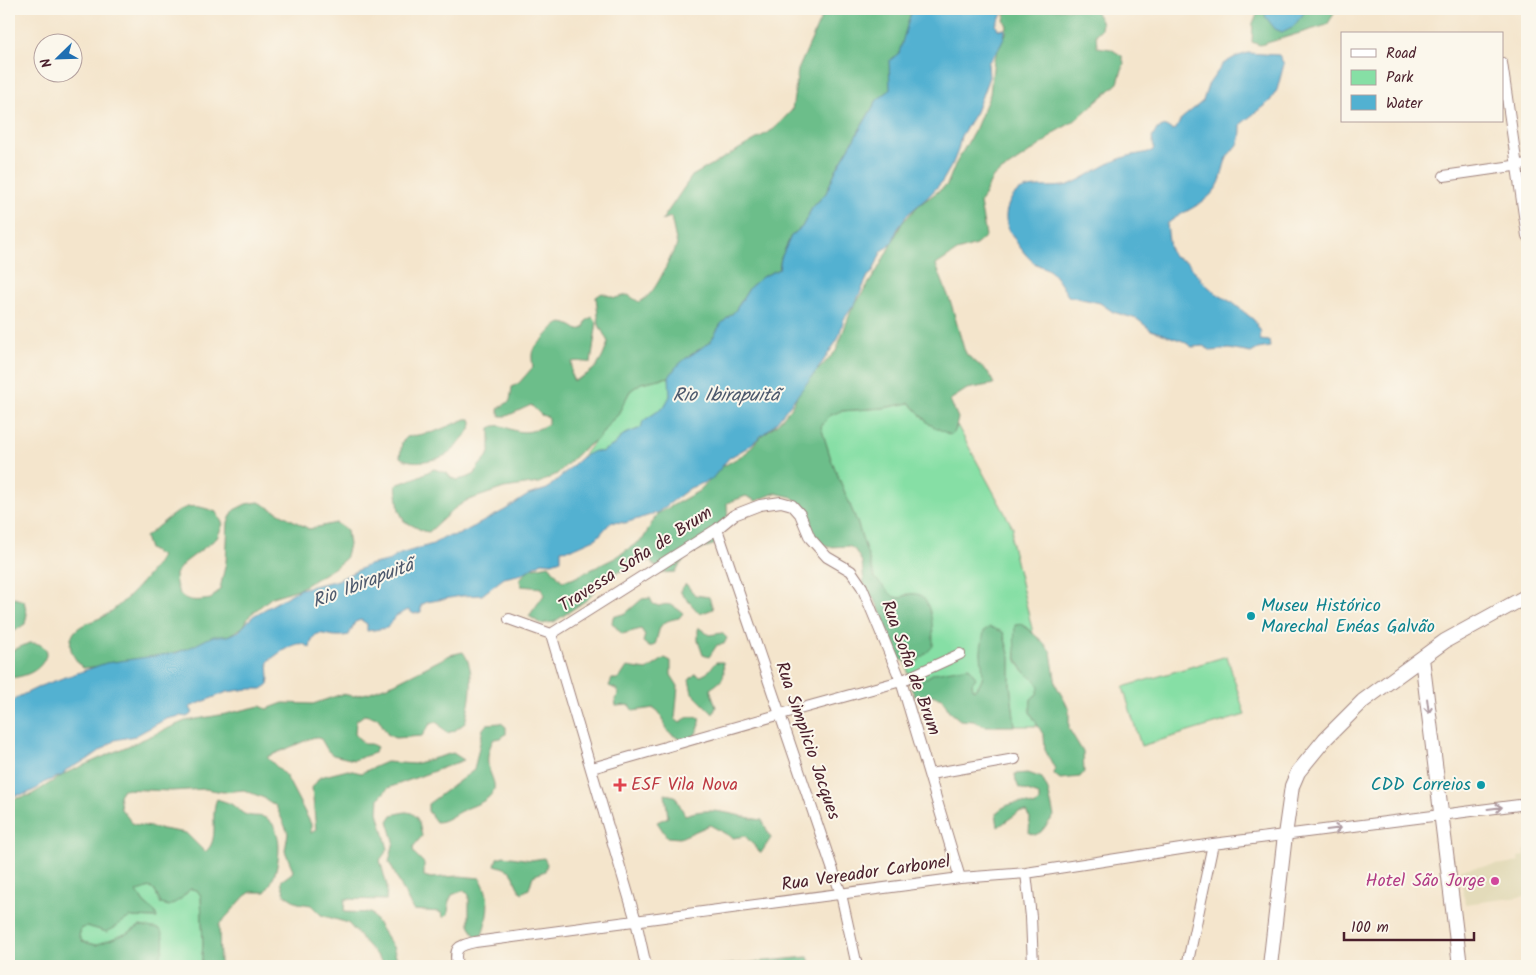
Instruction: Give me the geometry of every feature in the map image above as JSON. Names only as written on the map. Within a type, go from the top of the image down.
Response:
[{"type":"street","points":[[1504,73],[1522,165],[1527,236]]},
{"type":"street","points":[[1444,176],[1522,165]]},
{"type":"street","name":"Travessa Sofia de Brum","points":[[509,619],[551,634],[717,529],[742,511],[760,505],[781,502]]},
{"type":"street","name":"Rua Sofia de Brum","points":[[781,502],[792,505],[800,514],[810,538],[827,557],[851,571],[862,587],[901,681],[960,878]]},
{"type":"street","name":"Rua Simplicio Jacques","points":[[717,529],[841,894],[857,966]]},
{"type":"street","points":[[1270,966],[1292,786],[1304,763],[1363,700],[1445,641],[1527,596]]},
{"type":"street","points":[[551,634],[636,921],[646,966]]},
{"type":"street","points":[[592,768],[901,681],[960,654]]},
{"type":"street","points":[[1422,658],[1460,966]]},
{"type":"street","points":[[930,774],[1015,759]]},
{"type":"street","name":"Rua Vereador Carbonel","points":[[457,966],[455,954],[462,944],[475,942],[960,878],[1026,873],[1213,844],[1527,804]]},
{"type":"street","points":[[1187,966],[1213,844]]},
{"type":"street","points":[[1026,873],[1032,917],[1033,966]]},
{"type":"shaded area","points":[[1527,850],[1527,896],[1465,904],[1460,869],[1519,862],[1518,857],[1524,856],[1524,851]]},
{"type":"green space","points":[[825,9],[912,9],[890,90],[877,100],[836,170],[826,193],[812,208],[802,227],[791,236],[781,258],[779,269],[762,277],[750,287],[735,311],[721,324],[710,342],[685,359],[669,377],[641,383],[630,391],[617,416],[610,422],[599,438],[582,450],[557,474],[539,483],[504,488],[466,501],[454,509],[429,532],[423,531],[404,521],[399,510],[396,485],[434,469],[447,473],[451,478],[458,480],[469,477],[475,474],[490,450],[490,428],[500,426],[525,432],[548,424],[548,417],[541,415],[531,405],[507,416],[500,416],[498,409],[510,401],[512,387],[519,383],[533,367],[533,350],[556,325],[563,323],[578,330],[584,328],[586,321],[592,317],[597,322],[591,362],[572,362],[571,375],[574,381],[587,374],[600,362],[608,342],[599,325],[596,297],[602,293],[615,298],[628,295],[639,302],[651,292],[677,245],[671,217],[662,220],[692,176],[774,129],[792,110],[798,70]]},
{"type":"green space","points":[[1012,9],[1018,11],[1023,9],[1094,9],[1102,23],[1101,29],[1096,34],[1097,47],[1111,49],[1122,56],[1124,63],[1118,83],[1073,122],[1055,132],[1045,142],[993,177],[980,203],[986,236],[976,245],[957,251],[936,265],[951,303],[964,349],[967,355],[988,372],[994,384],[967,389],[950,400],[958,418],[955,431],[950,435],[929,424],[910,403],[883,408],[841,411],[829,416],[821,427],[831,459],[857,522],[875,578],[894,597],[901,598],[912,594],[919,595],[925,600],[931,618],[933,646],[922,657],[914,661],[899,659],[878,606],[864,584],[862,562],[855,550],[849,546],[828,547],[821,544],[813,533],[802,507],[792,497],[775,493],[756,501],[746,496],[727,503],[728,524],[717,530],[716,544],[692,553],[675,572],[661,573],[658,567],[652,564],[651,560],[605,577],[588,599],[554,622],[541,624],[529,616],[544,595],[542,588],[521,586],[520,579],[529,569],[549,565],[562,581],[572,579],[615,558],[643,539],[657,514],[699,491],[722,467],[746,453],[791,408],[801,388],[836,351],[851,311],[878,269],[902,223],[919,205],[947,185],[955,165],[976,128],[990,94],[994,59],[1006,33],[1007,26],[1004,20],[1006,13]]},
{"type":"green space","points":[[1260,9],[1337,9],[1327,25],[1260,45],[1252,42],[1253,23]]},
{"type":"green space","points":[[669,377],[670,397],[668,402],[647,419],[641,428],[623,435],[614,445],[601,452],[582,457],[617,416],[630,391],[641,383]]},
{"type":"green space","points":[[910,403],[929,424],[955,431],[957,425],[1013,528],[1011,540],[1033,633],[1022,624],[1015,650],[1017,661],[1021,667],[1036,680],[1040,687],[1037,694],[1031,699],[1030,712],[1038,726],[1015,726],[1010,684],[1010,657],[1003,632],[981,652],[982,678],[973,690],[972,683],[934,673],[911,688],[906,662],[919,661],[914,594],[907,594],[901,598],[894,597],[875,578],[857,522],[831,459],[821,427],[829,416],[841,411],[883,408]]},
{"type":"green space","points":[[466,419],[472,421],[471,428],[446,455],[423,461],[410,461],[400,457],[402,442],[407,437],[434,432]]},
{"type":"green space","points":[[259,502],[309,529],[336,523],[347,530],[349,545],[345,559],[334,568],[299,589],[272,597],[250,615],[243,627],[219,641],[138,662],[83,668],[72,652],[70,644],[73,634],[80,627],[105,616],[116,608],[138,587],[157,563],[161,556],[149,549],[145,537],[172,516],[188,507],[199,507],[216,512],[223,524],[217,538],[184,563],[175,574],[178,589],[184,598],[189,600],[211,599],[220,589],[226,562],[228,522],[234,510],[246,504]]},
{"type":"green space","points":[[686,584],[695,595],[709,597],[713,609],[700,614],[681,593],[681,589]]},
{"type":"green space","points":[[14,598],[24,601],[27,614],[25,624],[9,635],[9,600]]},
{"type":"green space","points":[[650,598],[653,604],[659,606],[671,605],[683,613],[679,618],[667,621],[661,626],[655,645],[649,647],[643,642],[645,635],[641,629],[622,634],[612,623],[613,617],[626,613],[642,599]]},
{"type":"green space","points":[[1022,624],[1043,642],[1051,652],[1056,685],[1069,709],[1069,729],[1083,752],[1084,772],[1080,777],[1060,779],[1054,774],[1055,769],[1045,750],[1044,736],[1030,712],[1031,699],[1037,694],[1039,687],[1035,680],[1022,668],[1017,657],[1015,625]]},
{"type":"green space","points":[[698,627],[709,635],[722,633],[727,638],[724,644],[717,645],[709,657],[703,655],[698,641]]},
{"type":"green space","points":[[990,627],[1003,632],[1010,657],[1010,684],[1015,726],[986,726],[973,721],[960,720],[949,711],[942,698],[928,694],[915,697],[911,688],[934,673],[969,667],[976,678],[972,683],[973,690],[978,687],[983,673],[981,649],[984,631]]},
{"type":"green space","points":[[29,643],[40,644],[47,651],[45,658],[38,668],[28,674],[9,678],[9,652]]},
{"type":"green space","points":[[463,652],[470,668],[470,696],[465,723],[454,731],[447,733],[437,722],[430,724],[422,736],[395,738],[388,735],[378,718],[364,715],[356,721],[355,734],[364,744],[371,744],[377,747],[374,753],[354,760],[333,755],[328,751],[321,739],[314,737],[267,757],[286,776],[311,824],[311,833],[316,830],[312,788],[320,777],[348,770],[361,773],[386,762],[414,764],[453,753],[464,760],[388,788],[379,798],[378,812],[388,849],[380,860],[387,886],[386,900],[345,899],[344,912],[371,913],[393,947],[397,959],[384,964],[348,923],[321,915],[311,905],[298,903],[285,895],[281,881],[292,873],[293,870],[285,851],[288,833],[276,806],[264,798],[244,790],[223,792],[206,789],[171,791],[123,789],[119,795],[121,809],[133,824],[186,833],[205,852],[210,847],[214,834],[214,812],[217,799],[231,804],[245,814],[266,818],[276,830],[279,848],[278,858],[270,885],[265,892],[251,892],[245,896],[219,925],[220,966],[201,966],[203,945],[201,896],[197,890],[190,889],[181,899],[169,906],[161,904],[155,891],[149,887],[137,892],[144,903],[155,912],[157,918],[130,917],[107,932],[87,926],[81,929],[79,936],[83,942],[96,945],[128,933],[140,926],[160,929],[163,949],[153,966],[119,966],[107,962],[73,962],[38,966],[9,966],[9,800],[31,795],[66,773],[185,721],[260,706],[267,709],[283,703],[313,704],[342,694],[353,696],[368,693],[395,683],[450,655]]},
{"type":"green space","points":[[1227,656],[1245,715],[1141,746],[1123,687]]},
{"type":"green space","points":[[665,658],[671,661],[671,675],[678,686],[675,719],[680,723],[684,719],[699,718],[700,725],[694,737],[681,740],[668,732],[659,712],[654,708],[633,711],[629,705],[616,706],[615,699],[619,694],[616,689],[609,686],[612,679],[619,679],[627,667],[647,670]]},
{"type":"green space","points":[[716,662],[723,662],[724,672],[721,681],[710,689],[716,707],[713,714],[692,693],[689,680],[695,674],[701,676],[707,673]]},
{"type":"green space","points":[[501,723],[506,727],[506,734],[501,738],[494,739],[488,755],[488,765],[494,784],[493,792],[483,801],[447,819],[436,822],[428,811],[428,804],[474,770],[483,729],[487,724]]},
{"type":"green space","points":[[1028,773],[1042,778],[1048,790],[1054,816],[1041,832],[1035,835],[1029,833],[1030,818],[1026,812],[1019,812],[998,827],[996,813],[1010,805],[1024,803],[1034,806],[1039,802],[1039,795],[1019,788],[1016,781],[1015,774]]},
{"type":"green space","points":[[665,794],[675,796],[685,815],[695,812],[714,811],[762,820],[771,838],[761,853],[745,836],[733,838],[710,825],[680,838],[667,837],[657,822],[668,817]]},
{"type":"green space","points":[[405,812],[416,816],[419,823],[422,836],[413,847],[414,853],[424,863],[424,876],[431,878],[459,876],[480,878],[484,885],[488,907],[482,936],[475,936],[469,924],[469,895],[464,890],[452,895],[449,901],[448,914],[444,918],[440,912],[413,910],[389,862],[394,841],[388,821],[392,815]]},
{"type":"green space","points":[[504,856],[531,860],[544,858],[547,864],[545,871],[533,876],[529,889],[522,893],[512,873],[495,865],[497,858]]},
{"type":"green space","points":[[149,887],[155,891],[161,904],[181,899],[190,889],[197,890],[201,896],[203,945],[201,966],[153,966],[158,961],[140,926],[128,933],[96,945],[83,942],[79,936],[81,929],[87,926],[107,932],[130,917],[157,918],[155,912],[144,903],[137,892]]},
{"type":"green space","points":[[808,957],[811,966],[713,966]]},
{"type":"green space","points":[[73,962],[107,962],[119,966],[38,966]]},
{"type":"water","name":"Rio Ibirapuitã","points":[[912,9],[1008,9],[996,24],[998,30],[1005,29],[1005,34],[988,63],[989,77],[976,112],[961,136],[953,163],[942,182],[907,215],[897,230],[892,243],[881,252],[873,272],[868,276],[856,302],[844,319],[838,339],[818,369],[774,425],[748,447],[729,458],[711,480],[690,488],[657,513],[625,523],[611,522],[597,538],[572,549],[561,550],[561,560],[552,563],[542,562],[522,574],[504,578],[482,595],[461,596],[427,602],[421,605],[421,612],[414,614],[408,610],[396,616],[387,628],[367,631],[367,624],[361,620],[355,622],[349,635],[317,635],[314,637],[310,648],[302,644],[295,645],[282,651],[268,662],[268,685],[262,689],[227,692],[190,707],[193,713],[187,717],[180,716],[166,719],[135,736],[115,740],[87,760],[66,770],[63,775],[43,783],[26,794],[9,796],[9,704],[18,697],[43,685],[106,663],[175,653],[213,636],[227,636],[239,631],[253,616],[300,589],[338,580],[368,565],[388,561],[400,554],[433,544],[444,537],[458,535],[505,510],[528,495],[547,489],[582,457],[594,451],[601,452],[614,445],[623,435],[641,428],[643,421],[664,407],[670,396],[669,377],[676,367],[710,342],[721,324],[735,311],[750,287],[762,277],[779,269],[781,258],[791,236],[802,227],[812,208],[826,193],[836,170],[877,100],[890,90],[889,61],[899,53]]},
{"type":"water","points":[[1272,9],[1307,9],[1294,26],[1282,32],[1275,29],[1265,16],[1267,11]]},
{"type":"water","points":[[1248,53],[1279,55],[1284,64],[1277,90],[1270,101],[1241,124],[1239,143],[1228,156],[1219,184],[1212,193],[1207,199],[1167,224],[1170,250],[1174,257],[1187,262],[1204,283],[1254,320],[1261,332],[1260,340],[1269,341],[1270,347],[1258,349],[1251,353],[1229,349],[1212,351],[1203,346],[1192,347],[1183,341],[1151,330],[1137,319],[1113,312],[1100,303],[1068,296],[1053,273],[1027,256],[1010,232],[1006,221],[1006,214],[1012,197],[1026,188],[1071,184],[1117,160],[1152,151],[1154,148],[1152,138],[1157,129],[1166,126],[1172,130],[1176,129],[1181,119],[1203,101],[1208,85],[1223,64],[1235,57]]},
{"type":"place","name":"Museu Histórico Marechal Enéas Galvão","points":[[1251,616]]},
{"type":"place","name":"ESF Vila Nova","points":[[620,785]]},
{"type":"place","name":"CDD Correios","points":[[1481,785]]},
{"type":"place","name":"Hotel São Jorge","points":[[1495,881]]}]
